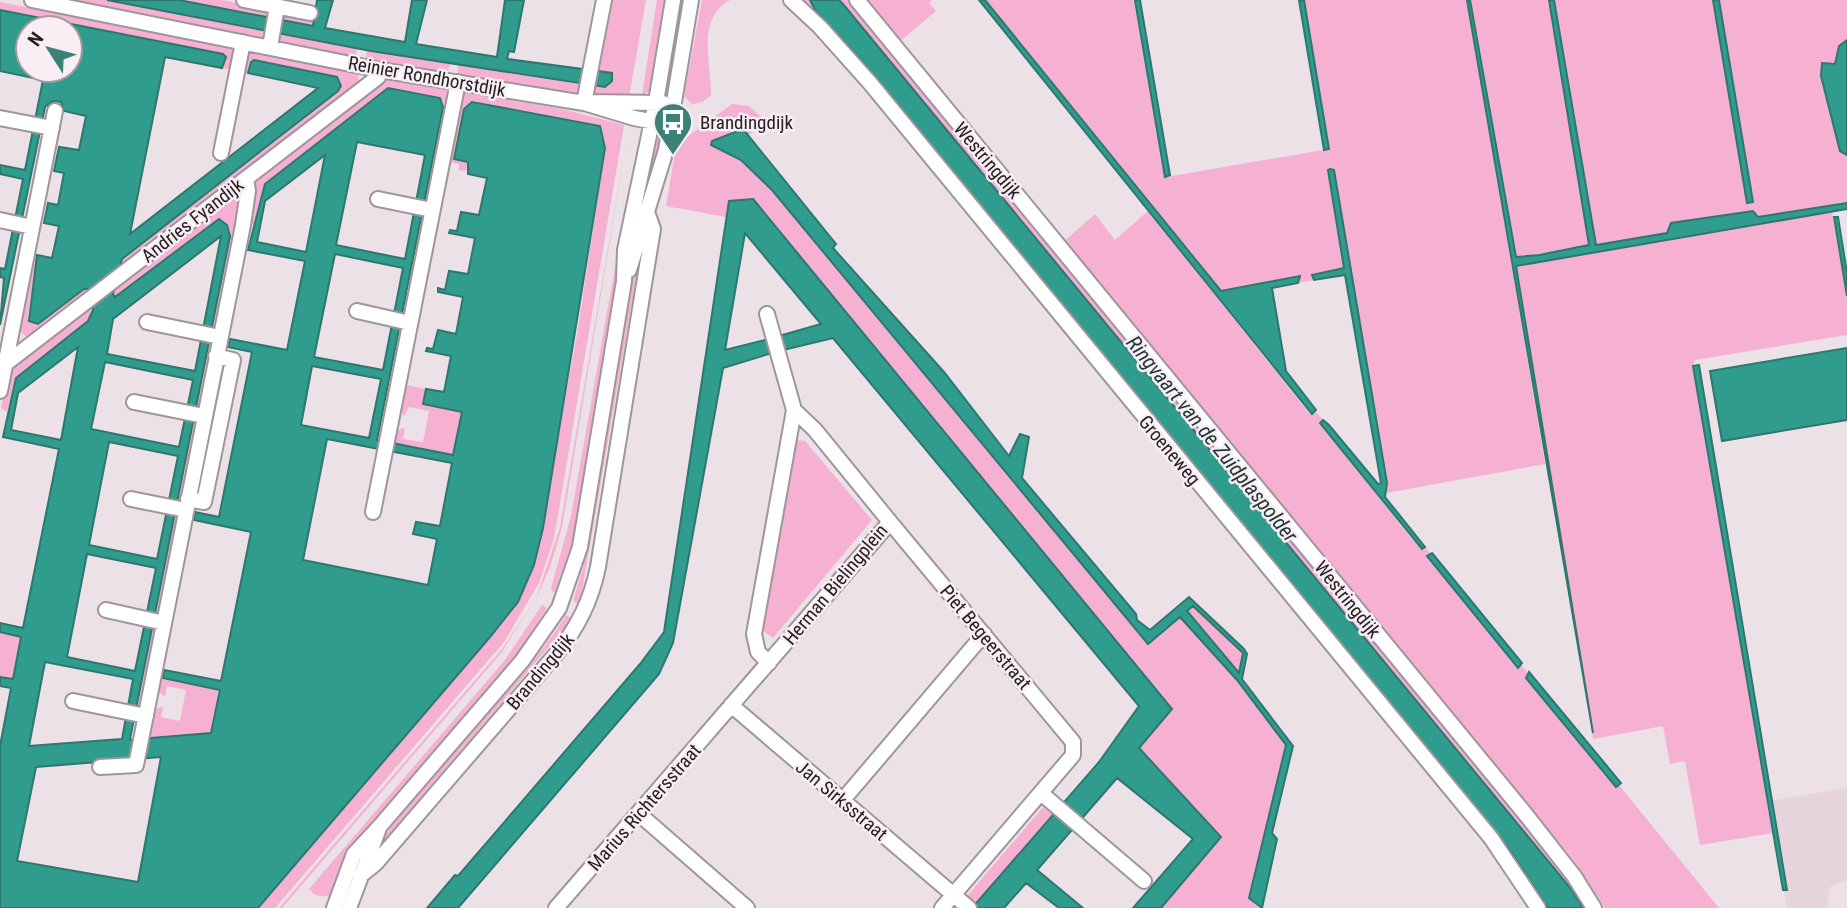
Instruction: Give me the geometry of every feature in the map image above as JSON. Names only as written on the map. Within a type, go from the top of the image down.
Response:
[{"type":"street","name":"Reinier Rondhorstdijk","points":[[32,0],[243,42],[270,43],[380,70],[458,82],[674,105]]},
{"type":"street","points":[[244,0],[276,10],[310,13]]},
{"type":"street","points":[[586,97],[604,0]]},
{"type":"street","name":"Brandingdijk","points":[[334,908],[354,854],[522,661],[548,628],[563,600],[580,547],[624,281],[625,250],[656,102],[673,0]]},
{"type":"street","name":"Brandingdijk","points":[[624,281],[647,212],[671,125],[691,0]]},
{"type":"street","name":"Groeneweg","points":[[791,0],[864,75],[1491,838],[1538,908]]},
{"type":"street","name":"Westringdijk","points":[[857,0],[1527,816],[1574,876],[1594,908]]},
{"type":"street","points":[[270,43],[276,10]]},
{"type":"street","points":[[221,153],[243,42]]},
{"type":"street","name":"Andries Fyandijk","points":[[3,366],[378,77],[380,70]]},
{"type":"street","points":[[373,512],[388,439],[402,321],[458,82]]},
{"type":"street","name":"Reinier Rondhorstdijk","points":[[586,97],[652,122],[671,125]]},
{"type":"street","points":[[0,391],[29,227],[42,127],[55,111]]},
{"type":"street","points":[[0,118],[42,127]]},
{"type":"street","points":[[100,767],[136,765],[142,715],[201,416],[245,213],[248,191],[246,179]]},
{"type":"street","points":[[378,199],[430,210]]},
{"type":"street","name":"Brandingdijk","points":[[360,876],[376,863],[556,654],[588,604],[598,567],[653,229],[647,212]]},
{"type":"street","points":[[5,221],[29,227]]},
{"type":"street","points":[[357,312],[402,321]]},
{"type":"street","name":"Herman Bielingplein","points":[[767,314],[794,410],[754,634],[758,652],[769,663]]},
{"type":"street","points":[[147,322],[217,336]]},
{"type":"street","points":[[131,499],[165,506],[204,502],[233,360],[216,356]]},
{"type":"street","points":[[134,402],[201,416]]},
{"type":"street","name":"Herman Bielingplein","points":[[731,705],[890,522],[815,430],[794,410]]},
{"type":"street","name":"Piet Begeerstraat","points":[[890,522],[1073,742],[1073,755],[1047,798]]},
{"type":"street","points":[[106,610],[161,622]]},
{"type":"street","points":[[842,801],[984,634]]},
{"type":"street","points":[[73,701],[142,715]]},
{"type":"street","name":"Jan Sirksstraat","points":[[731,705],[967,907]]},
{"type":"street","name":"Marius Richtersstraat","points":[[556,908],[731,705]]},
{"type":"street","points":[[942,908],[1047,798],[1144,881]]},
{"type":"street","points":[[638,813],[747,908]]},
{"type":"street","name":"Brandingdijk","points":[[349,908],[380,826]]},
{"type":"shaded area","points":[[59,0],[107,0],[266,32],[261,41]]},
{"type":"shaded area","points":[[107,0],[179,0],[313,26],[317,0],[333,0],[325,28],[405,42],[412,0],[427,0],[416,44],[497,57],[505,0],[524,0],[514,52],[509,51],[507,59],[612,73],[612,81],[605,87],[371,51]]},
{"type":"shaded area","points":[[179,0],[222,0],[269,9],[269,18]]},
{"type":"shaded area","points":[[613,0],[646,0],[629,97],[594,96],[591,93],[596,65],[600,66]]},
{"type":"shaded area","points":[[657,0],[667,0],[654,64],[655,82],[651,90],[642,95]]},
{"type":"shaded area","points":[[678,0],[686,4],[671,90],[666,97],[663,96]]},
{"type":"shaded area","points":[[702,0],[730,0],[719,8],[709,30],[711,96],[692,104],[684,96]]},
{"type":"shaded area","points":[[800,0],[810,0],[815,10],[868,68],[1509,849],[1548,908],[1544,908],[1528,879],[1498,838]]},
{"type":"shaded area","points":[[810,0],[839,0],[843,4],[1572,890],[1583,908],[1548,908],[1509,849],[868,68],[815,10]]},
{"type":"shaded area","points":[[839,0],[847,0],[1000,189],[1079,277],[1275,522],[1571,878],[1588,908],[1583,908],[1572,890]]},
{"type":"shaded area","points":[[864,0],[932,0],[929,3],[936,11],[898,43]]},
{"type":"shaded area","points":[[979,0],[985,0],[1221,291],[1300,276],[1298,283],[1272,288],[1286,371],[1316,410],[1312,414]]},
{"type":"shaded area","points":[[985,0],[1135,0],[1166,177],[1329,149],[1304,0],[1467,0],[1545,464],[1386,493],[1387,483],[1333,170],[1328,171],[1344,268],[1313,274],[1314,280],[1298,283],[1300,277],[1221,291]]},
{"type":"shaded area","points":[[1135,0],[1140,0],[1170,175],[1165,177]]},
{"type":"shaded area","points":[[1299,0],[1304,0],[1329,149],[1324,150]]},
{"type":"shaded area","points":[[1467,0],[1470,0],[1516,257],[1589,245],[1549,0],[1554,0],[1596,245],[1667,233],[1671,223],[1753,211],[1758,217],[1847,203],[1847,209],[1516,266],[1593,733]]},
{"type":"shaded area","points":[[1470,0],[1713,0],[1747,203],[1753,202],[1719,0],[1847,0],[1847,203],[1758,218],[1753,211],[1671,223],[1667,233],[1596,245],[1596,241],[1586,247],[1516,257]]},
{"type":"shaded area","points":[[1713,0],[1719,0],[1753,202],[1747,203]]},
{"type":"shaded area","points":[[0,2],[61,14],[20,14],[0,10]]},
{"type":"shaded area","points":[[314,5],[314,26],[280,20],[282,14],[312,9]]},
{"type":"shaded area","points":[[0,10],[20,14],[14,14],[14,74],[0,71]]},
{"type":"shaded area","points":[[84,18],[235,48],[234,70],[222,68],[226,57],[223,54],[84,27]]},
{"type":"shaded area","points":[[84,27],[223,54],[226,57],[222,68],[165,57],[130,234],[318,88],[248,73],[251,62],[254,60],[337,77],[341,86],[122,259],[113,294],[115,297],[219,219],[227,225],[230,236],[130,739],[138,743],[151,738],[211,733],[220,690],[163,678],[164,670],[221,681],[251,532],[194,520],[195,512],[219,517],[252,352],[228,347],[230,339],[287,350],[305,261],[248,250],[265,184],[388,88],[440,98],[443,107],[377,440],[453,455],[462,412],[423,404],[426,389],[444,392],[451,356],[426,351],[427,348],[433,349],[438,330],[456,334],[463,297],[438,292],[438,288],[445,290],[449,271],[468,274],[475,238],[449,233],[450,230],[457,231],[461,212],[479,215],[487,178],[468,174],[468,162],[454,159],[464,109],[472,102],[600,126],[605,148],[543,528],[534,565],[518,602],[258,908],[0,908],[0,746],[11,688],[0,686],[0,677],[13,679],[21,637],[0,632],[0,623],[23,628],[59,449],[3,437],[16,378],[88,321],[93,310],[90,289],[84,289],[38,324],[29,321],[37,255],[52,258],[59,226],[44,223],[48,203],[58,205],[64,173],[54,171],[59,147],[79,150],[86,116],[64,111],[61,102],[53,101],[45,107],[0,325],[4,278],[0,277],[0,268],[5,269],[23,179],[0,174],[0,165],[25,170],[42,84],[84,84]],"holes":[[[357,142],[425,155],[405,259],[336,245]],[[325,155],[306,252],[257,242],[265,201]],[[221,236],[195,371],[107,354],[113,319]],[[335,254],[403,268],[383,370],[314,357]],[[78,347],[61,440],[11,430],[18,393]],[[105,362],[193,380],[179,447],[91,429]],[[312,366],[381,379],[369,438],[301,425]],[[327,439],[452,463],[440,526],[416,522],[413,534],[437,539],[428,585],[303,560]],[[109,442],[178,456],[157,559],[89,545]],[[87,554],[156,568],[135,671],[67,657]],[[45,662],[133,679],[122,739],[29,746]],[[161,757],[138,882],[17,861],[36,767]]]},
{"type":"shaded area","points":[[278,34],[358,48],[354,60],[278,44]]},
{"type":"shaded area","points":[[1847,40],[1847,155],[1840,151],[1821,76],[1822,63],[1835,64],[1839,46]]},
{"type":"shaded area","points":[[248,50],[358,72],[359,82],[117,273],[122,259],[340,89],[337,77],[254,60],[248,73],[240,72]]},
{"type":"shaded area","points":[[367,50],[450,64],[445,74],[372,61],[366,58]]},
{"type":"shaded area","points":[[458,65],[584,85],[578,96],[458,78]]},
{"type":"shaded area","points":[[385,80],[450,90],[430,205],[424,205],[443,107],[440,98],[265,184],[254,225],[246,221],[254,181]]},
{"type":"shaded area","points":[[463,92],[562,109],[624,125],[554,538],[539,583],[504,642],[275,908],[258,908],[490,637],[517,602],[534,565],[577,335],[605,148],[599,126],[472,102],[455,159],[468,162],[466,171],[459,170],[459,164],[446,162]]},
{"type":"shaded area","points":[[732,104],[749,106],[766,121],[748,136],[743,129],[711,145],[741,160],[772,190],[1147,643],[1180,617],[1237,680],[1286,745],[1249,898],[1259,908],[1161,908],[1221,837],[1138,748],[1171,709],[824,288],[729,201],[726,217],[666,206],[675,154],[682,145],[679,143]]},
{"type":"shaded area","points":[[658,128],[665,131],[645,207],[640,206]]},
{"type":"shaded area","points":[[743,129],[836,244],[833,248],[944,372],[1009,456],[1020,434],[1029,437],[1022,478],[1136,614],[1137,620],[1150,630],[1189,597],[1244,649],[1247,654],[1242,679],[1293,746],[1272,833],[1277,839],[1262,908],[1249,898],[1286,745],[1237,680],[1180,617],[1148,644],[772,190],[741,160],[711,145],[712,141]],"holes":[[[1193,606],[1243,653],[1239,673],[1187,611]]]},
{"type":"shaded area","points":[[626,144],[562,527],[550,567],[536,599],[560,527]]},
{"type":"shaded area","points":[[1328,170],[1334,170],[1387,483],[1385,497],[1425,547],[1422,549],[1320,423],[1323,420],[1329,425],[1378,484],[1381,483],[1345,275],[1314,280],[1312,275],[1344,268]]},
{"type":"shaded area","points":[[230,197],[241,204],[217,331],[210,332],[230,236],[219,219],[115,297],[115,284]]},
{"type":"shaded area","points":[[753,199],[1172,709],[1139,748],[1221,837],[1161,908],[1133,908],[1193,839],[1117,778],[1037,870],[1083,908],[1059,908],[1026,883],[1004,908],[972,908],[1099,762],[1139,706],[833,338],[783,350],[779,336],[821,324],[745,233],[725,350],[769,339],[772,353],[723,368],[673,643],[659,674],[458,908],[427,908],[455,875],[458,876],[640,664],[664,632],[729,201]]},
{"type":"shaded area","points":[[625,211],[630,212],[573,540],[554,593],[551,588],[571,516]]},
{"type":"shaded area","points":[[1148,211],[1308,412],[1312,414],[1315,411],[1323,420],[1320,423],[1411,538],[1422,549],[1425,547],[1719,908],[1605,908],[1573,859],[1062,243],[1095,214],[1115,240]]},
{"type":"shaded area","points":[[1832,212],[1847,296],[1847,335],[1695,360],[1693,366],[1773,833],[1700,845],[1685,761],[1670,764],[1663,726],[1593,739],[1516,266]]},
{"type":"shaded area","points":[[1834,217],[1838,217],[1847,273],[1847,296]]},
{"type":"shaded area","points":[[647,228],[643,267],[638,267],[582,591],[586,593],[581,605],[573,601],[584,564],[628,295]]},
{"type":"shaded area","points":[[31,254],[37,255],[28,316],[38,324],[83,289],[90,288],[91,294],[28,338],[18,330]]},
{"type":"shaded area","points":[[92,307],[88,321],[16,378],[7,412],[1,408],[9,368]]},
{"type":"shaded area","points":[[208,338],[215,341],[201,411],[195,411]]},
{"type":"shaded area","points":[[1847,348],[1847,420],[1722,441],[1710,371]]},
{"type":"shaded area","points":[[1699,365],[1787,890],[1783,890],[1693,366]]},
{"type":"shaded area","points":[[402,384],[426,389],[423,404],[462,412],[454,455],[390,443],[392,435],[402,428],[405,429],[403,439],[423,442],[429,411],[409,407],[404,416],[398,406]]},
{"type":"shaded area","points":[[193,418],[199,421],[182,505],[176,505]]},
{"type":"shaded area","points":[[793,440],[805,441],[872,520],[773,638],[762,630]]},
{"type":"shaded area","points":[[175,512],[180,515],[160,617],[154,617]]},
{"type":"shaded area","points":[[1432,553],[1522,663],[1518,668],[1427,556]]},
{"type":"shaded area","points":[[533,603],[501,653],[282,908],[279,908],[502,649]]},
{"type":"shaded area","points":[[542,605],[547,608],[509,665],[357,842],[333,897],[315,895],[309,889],[505,660]]},
{"type":"shaded area","points":[[1193,606],[1243,653],[1239,673],[1187,610]]},
{"type":"shaded area","points":[[566,615],[573,619],[564,634],[559,630],[558,636],[387,837],[388,843],[375,852],[419,790],[521,676]]},
{"type":"shaded area","points":[[153,624],[158,626],[142,710],[135,711]]},
{"type":"shaded area","points":[[0,632],[21,636],[13,680],[0,677]]},
{"type":"shaded area","points":[[157,669],[164,670],[163,678],[220,690],[211,733],[151,738],[144,742],[149,714],[160,707],[163,708],[161,717],[180,721],[186,690],[167,686],[165,696],[162,695],[155,684]]},
{"type":"shaded area","points":[[1529,672],[1621,783],[1616,787],[1526,678]]},
{"type":"shaded area","points":[[1847,788],[1847,880],[1830,887],[1827,908],[1787,908],[1770,801]]},
{"type":"shaded area","points":[[1044,806],[1056,811],[973,907],[967,896]]},
{"type":"place","name":"Brandingdijk","points":[[673,156]]},
{"type":"water label","name":"Ringvaart van de Zuidplaspolder","points":[[1212,439]]}]
